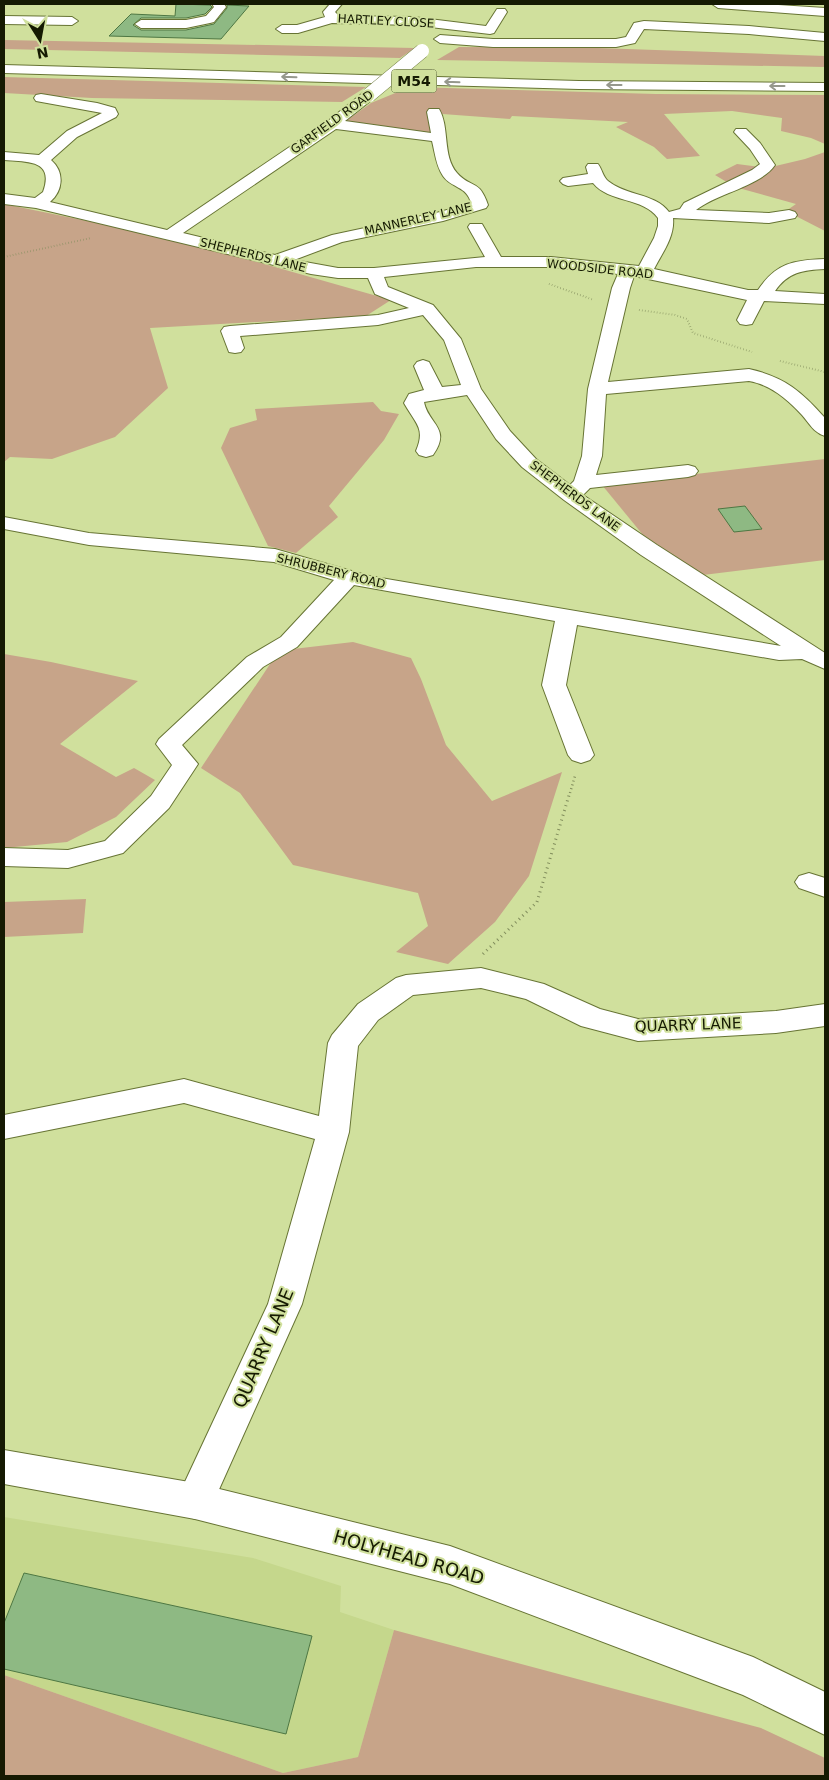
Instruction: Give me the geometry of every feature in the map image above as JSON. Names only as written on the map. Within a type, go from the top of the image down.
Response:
[{"type":"main road","points":[[140,24],[160,22],[186,24],[210,19],[220,7],[218,4]]},
{"type":"main road","name":"HARTLEY CLOSE","points":[[336,4],[329,12],[332,19],[436,23],[490,30],[501,12]]},
{"type":"main road","points":[[718,4],[825,12]]},
{"type":"main road","points":[[436,23],[452,12]]},
{"type":"main road","points":[[781,33],[787,13]]},
{"type":"main road","name":"GARFIELD ROAD","points":[[170,234],[333,124],[422,51],[473,15]]},
{"type":"main road","points":[[4,20],[63,19]]},
{"type":"main road","points":[[282,29],[298,29],[332,19]]},
{"type":"main road","points":[[440,39],[493,43],[616,43],[631,40],[640,25],[741,29],[825,37]]},
{"type":"main road","points":[[735,46],[741,29]]},
{"type":"main road","name":"M54","points":[[4,58],[574,73],[825,76]]},
{"type":"main road","name":"M54","points":[[4,69],[578,85],[825,87]]},
{"type":"main road","points":[[41,98],[110,111],[110,114],[72,134],[43,160]]},
{"type":"main road","name":"MANNERLEY LANE","points":[[278,260],[338,238],[443,216],[480,205],[476,192],[450,175],[443,159],[434,112]]},
{"type":"main road","points":[[333,124],[439,138]]},
{"type":"main road","points":[[577,489],[592,456],[597,389],[623,278],[636,271],[667,224],[690,206],[757,173],[768,165],[755,146],[741,132]]},
{"type":"main road","points":[[4,156],[43,160],[51,166],[53,173],[52,190],[49,196],[36,204]]},
{"type":"main road","points":[[568,181],[595,172],[603,185],[614,193],[682,214],[769,218],[789,215]]},
{"type":"main road","points":[[682,214],[687,200],[711,186],[714,181]]},
{"type":"main road","name":"SHEPHERDS LANE","points":[[4,199],[36,204],[170,234],[324,272],[374,273],[380,290],[427,309],[452,339],[472,390],[503,435],[522,456],[577,489],[649,550],[816,657]]},
{"type":"main road","points":[[476,227],[495,262]]},
{"type":"main road","name":"WOODSIDE ROAD","points":[[374,273],[495,262],[577,264],[636,271],[720,290],[760,296],[825,299]]},
{"type":"main road","points":[[746,320],[760,296],[786,269],[798,265],[825,264]]},
{"type":"main road","points":[[235,348],[230,331],[378,320],[427,309]]},
{"type":"main road","points":[[423,366],[435,393]]},
{"type":"main road","points":[[597,389],[750,375],[760,376],[785,388],[825,430]]},
{"type":"main road","points":[[426,451],[431,440],[430,428],[428,421],[417,410],[414,403],[416,398],[435,393],[472,390]]},
{"type":"main road","points":[[577,489],[688,471]]},
{"type":"main road","name":"SHRUBBERY ROAD","points":[[4,523],[89,539],[275,556],[367,582],[779,653],[816,657]]},
{"type":"main road","points":[[4,857],[68,859],[114,847],[160,802],[185,764],[168,744],[254,662],[289,642],[350,577]]},
{"type":"main road","points":[[567,617],[554,685],[581,755]]},
{"type":"main road","name":"QUARRY LANE","points":[[195,1501],[285,1304],[333,1132],[343,1043],[368,1012],[406,984],[457,978],[481,978],[534,991],[592,1018],[638,1030],[776,1022],[825,1015]]},
{"type":"main road","points":[[4,1127],[184,1091],[333,1132]]},
{"type":"main road","name":"HOLYHEAD ROAD","points":[[4,1467],[195,1501],[450,1565],[753,1678],[825,1714]]},
{"type":"path","points":[[4,257],[93,238]]},
{"type":"path","points":[[549,284],[616,307],[675,315],[687,319],[693,333],[756,354]]},
{"type":"path","points":[[773,359],[825,372]]},
{"type":"path","points":[[457,978],[537,902],[581,755]]},
{"type":"shaded area","points":[[4,40],[415,48],[400,58],[4,49]]},
{"type":"shaded area","points":[[459,47],[598,48],[825,56],[825,67],[437,60]]},
{"type":"shaded area","points":[[4,77],[366,87],[342,102],[92,98],[4,93]]},
{"type":"shaded area","points":[[410,87],[656,94],[825,95],[825,144],[811,138],[781,131],[782,118],[732,111],[664,114],[700,156],[667,159],[654,147],[616,127],[628,122],[512,116],[510,119],[429,113],[432,134],[343,123],[371,103]]},
{"type":"shaded area","points":[[825,152],[825,231],[786,211],[796,204],[735,187],[715,175],[737,164],[767,168]]},
{"type":"shaded area","points":[[4,204],[102,224],[247,259],[391,300],[366,316],[150,328],[168,388],[115,437],[52,459],[10,457],[4,462]]},
{"type":"shaded area","points":[[373,402],[381,411],[399,414],[384,440],[329,506],[338,517],[296,553],[268,546],[221,448],[230,428],[257,420],[255,409]]},
{"type":"shaded area","points":[[825,459],[825,560],[703,575],[643,535],[602,485]]},
{"type":"shaded area","points":[[353,642],[411,658],[446,745],[492,801],[562,772],[529,876],[495,922],[448,964],[396,952],[428,926],[418,893],[293,865],[240,793],[201,768],[272,661],[293,649]]},
{"type":"shaded area","points":[[4,654],[138,681],[60,744],[116,777],[134,768],[155,780],[116,817],[67,842],[4,848]]},
{"type":"shaded area","points":[[86,899],[83,933],[4,937],[4,902]]},
{"type":"shaded area","points":[[4,1517],[253,1558],[341,1586],[340,1612],[394,1630],[358,1757],[283,1773],[4,1675]]},
{"type":"shaded area","points":[[394,1630],[761,1728],[825,1758],[825,1776],[4,1776],[4,1675],[283,1773],[358,1757]]},
{"type":"building","points":[[176,4],[210,5],[212,7],[205,14],[186,18],[141,18],[133,25],[141,30],[186,30],[214,24],[227,8],[227,5],[249,6],[221,39],[109,36],[131,14],[175,16]]},
{"type":"building","points":[[745,506],[762,529],[734,532],[718,509]]},
{"type":"building","points":[[24,1573],[312,1636],[286,1734],[4,1669],[4,1623]]}]
